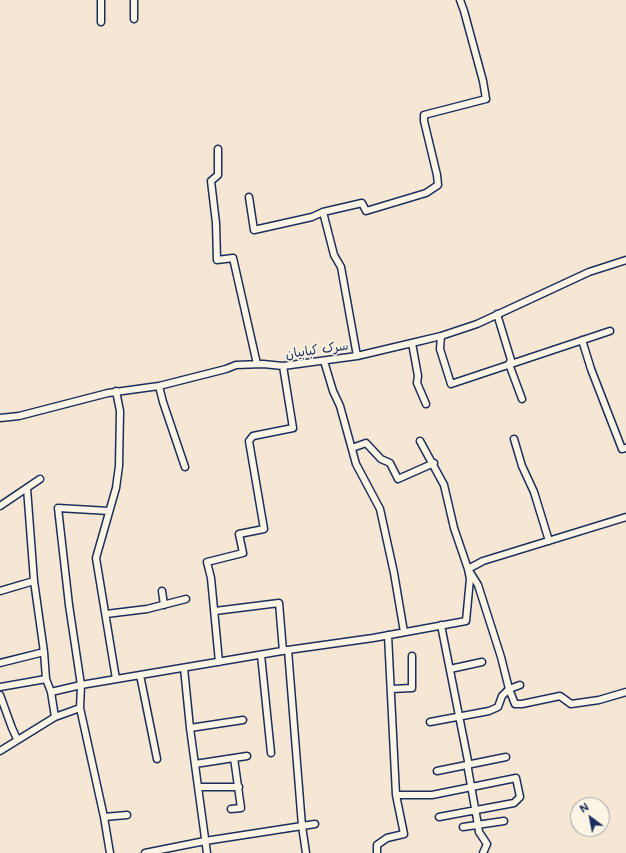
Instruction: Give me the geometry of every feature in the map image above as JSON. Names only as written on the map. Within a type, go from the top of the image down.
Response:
[{"type":"street","points":[[101,22],[102,0]]},
{"type":"street","points":[[134,0],[134,19]]},
{"type":"street","points":[[249,197],[254,230],[312,217],[323,212],[362,203],[366,212],[426,192],[438,185],[424,115],[486,99],[483,81],[460,0]]},
{"type":"street","points":[[218,149],[218,175],[211,181],[216,223],[217,260],[233,258],[257,364]]},
{"type":"street","points":[[323,212],[334,255],[341,267],[357,356]]},
{"type":"street","name":"سرک کبابیان","points":[[0,418],[19,416],[116,391],[159,386],[226,369],[236,365],[257,364],[282,366],[324,361],[357,356],[441,336],[477,324],[589,272],[626,260]]},
{"type":"street","points":[[497,314],[511,360],[509,364],[522,399]]},
{"type":"street","points":[[441,336],[440,349],[450,384],[610,331]]},
{"type":"street","points":[[582,340],[591,369],[622,449],[626,448]]},
{"type":"street","points":[[412,343],[418,376],[417,382],[426,404]]},
{"type":"street","points":[[324,361],[333,391],[340,406],[356,464],[380,509],[394,573],[404,632]]},
{"type":"street","points":[[219,662],[215,611],[211,578],[207,562],[243,553],[239,534],[264,529],[249,441],[252,436],[293,428],[282,366]]},
{"type":"street","points":[[159,386],[185,467]]},
{"type":"street","points":[[116,391],[120,412],[119,466],[116,488],[96,558],[116,680]]},
{"type":"street","points":[[514,439],[522,466],[534,492],[549,541]]},
{"type":"street","points":[[51,692],[81,685],[466,621],[470,579],[468,569],[454,528],[444,485],[434,463],[420,440]]},
{"type":"street","points":[[352,448],[366,443],[381,459],[390,462],[398,478],[434,463]]},
{"type":"street","points":[[0,506],[40,479]]},
{"type":"street","points":[[27,488],[34,581],[44,652],[46,679],[51,692],[55,717]]},
{"type":"street","points":[[109,511],[58,508],[69,604],[81,685],[80,708],[104,817],[110,853]]},
{"type":"street","points":[[468,569],[484,561],[626,517]]},
{"type":"street","points":[[468,569],[478,585],[501,657],[509,689],[515,704],[522,704],[560,696],[571,704],[599,700],[626,692]]},
{"type":"street","points":[[0,590],[34,581]]},
{"type":"street","points":[[162,591],[164,605]]},
{"type":"street","points":[[106,614],[164,605],[186,599]]},
{"type":"street","points":[[215,611],[279,603],[286,651],[302,826],[306,853]]},
{"type":"street","points":[[441,625],[468,764],[479,832],[487,844],[483,853]]},
{"type":"street","points":[[377,853],[376,845],[387,838],[404,834],[396,795],[388,635]]},
{"type":"street","points":[[0,663],[44,652]]},
{"type":"street","points":[[261,655],[271,753]]},
{"type":"street","points":[[391,689],[412,688],[412,656]]},
{"type":"street","points":[[450,668],[482,662]]},
{"type":"street","points":[[184,668],[190,728],[207,853]]},
{"type":"street","points":[[140,675],[157,759]]},
{"type":"street","points":[[0,687],[46,679]]},
{"type":"street","points":[[430,722],[488,711],[498,707],[502,696],[509,689],[520,685]]},
{"type":"street","points":[[0,695],[17,739]]},
{"type":"street","points":[[0,751],[17,739],[55,717],[80,708]]},
{"type":"street","points":[[190,728],[243,720]]},
{"type":"street","points":[[195,764],[247,756]]},
{"type":"street","points":[[437,770],[506,757]]},
{"type":"street","points":[[231,809],[241,808],[234,758]]},
{"type":"street","points":[[396,795],[432,795],[516,778],[520,797],[514,803],[439,817]]},
{"type":"street","points":[[198,787],[239,787]]},
{"type":"street","points":[[104,817],[127,815]]},
{"type":"street","points":[[463,827],[504,821]]},
{"type":"street","points":[[145,853],[205,841],[315,824]]}]
